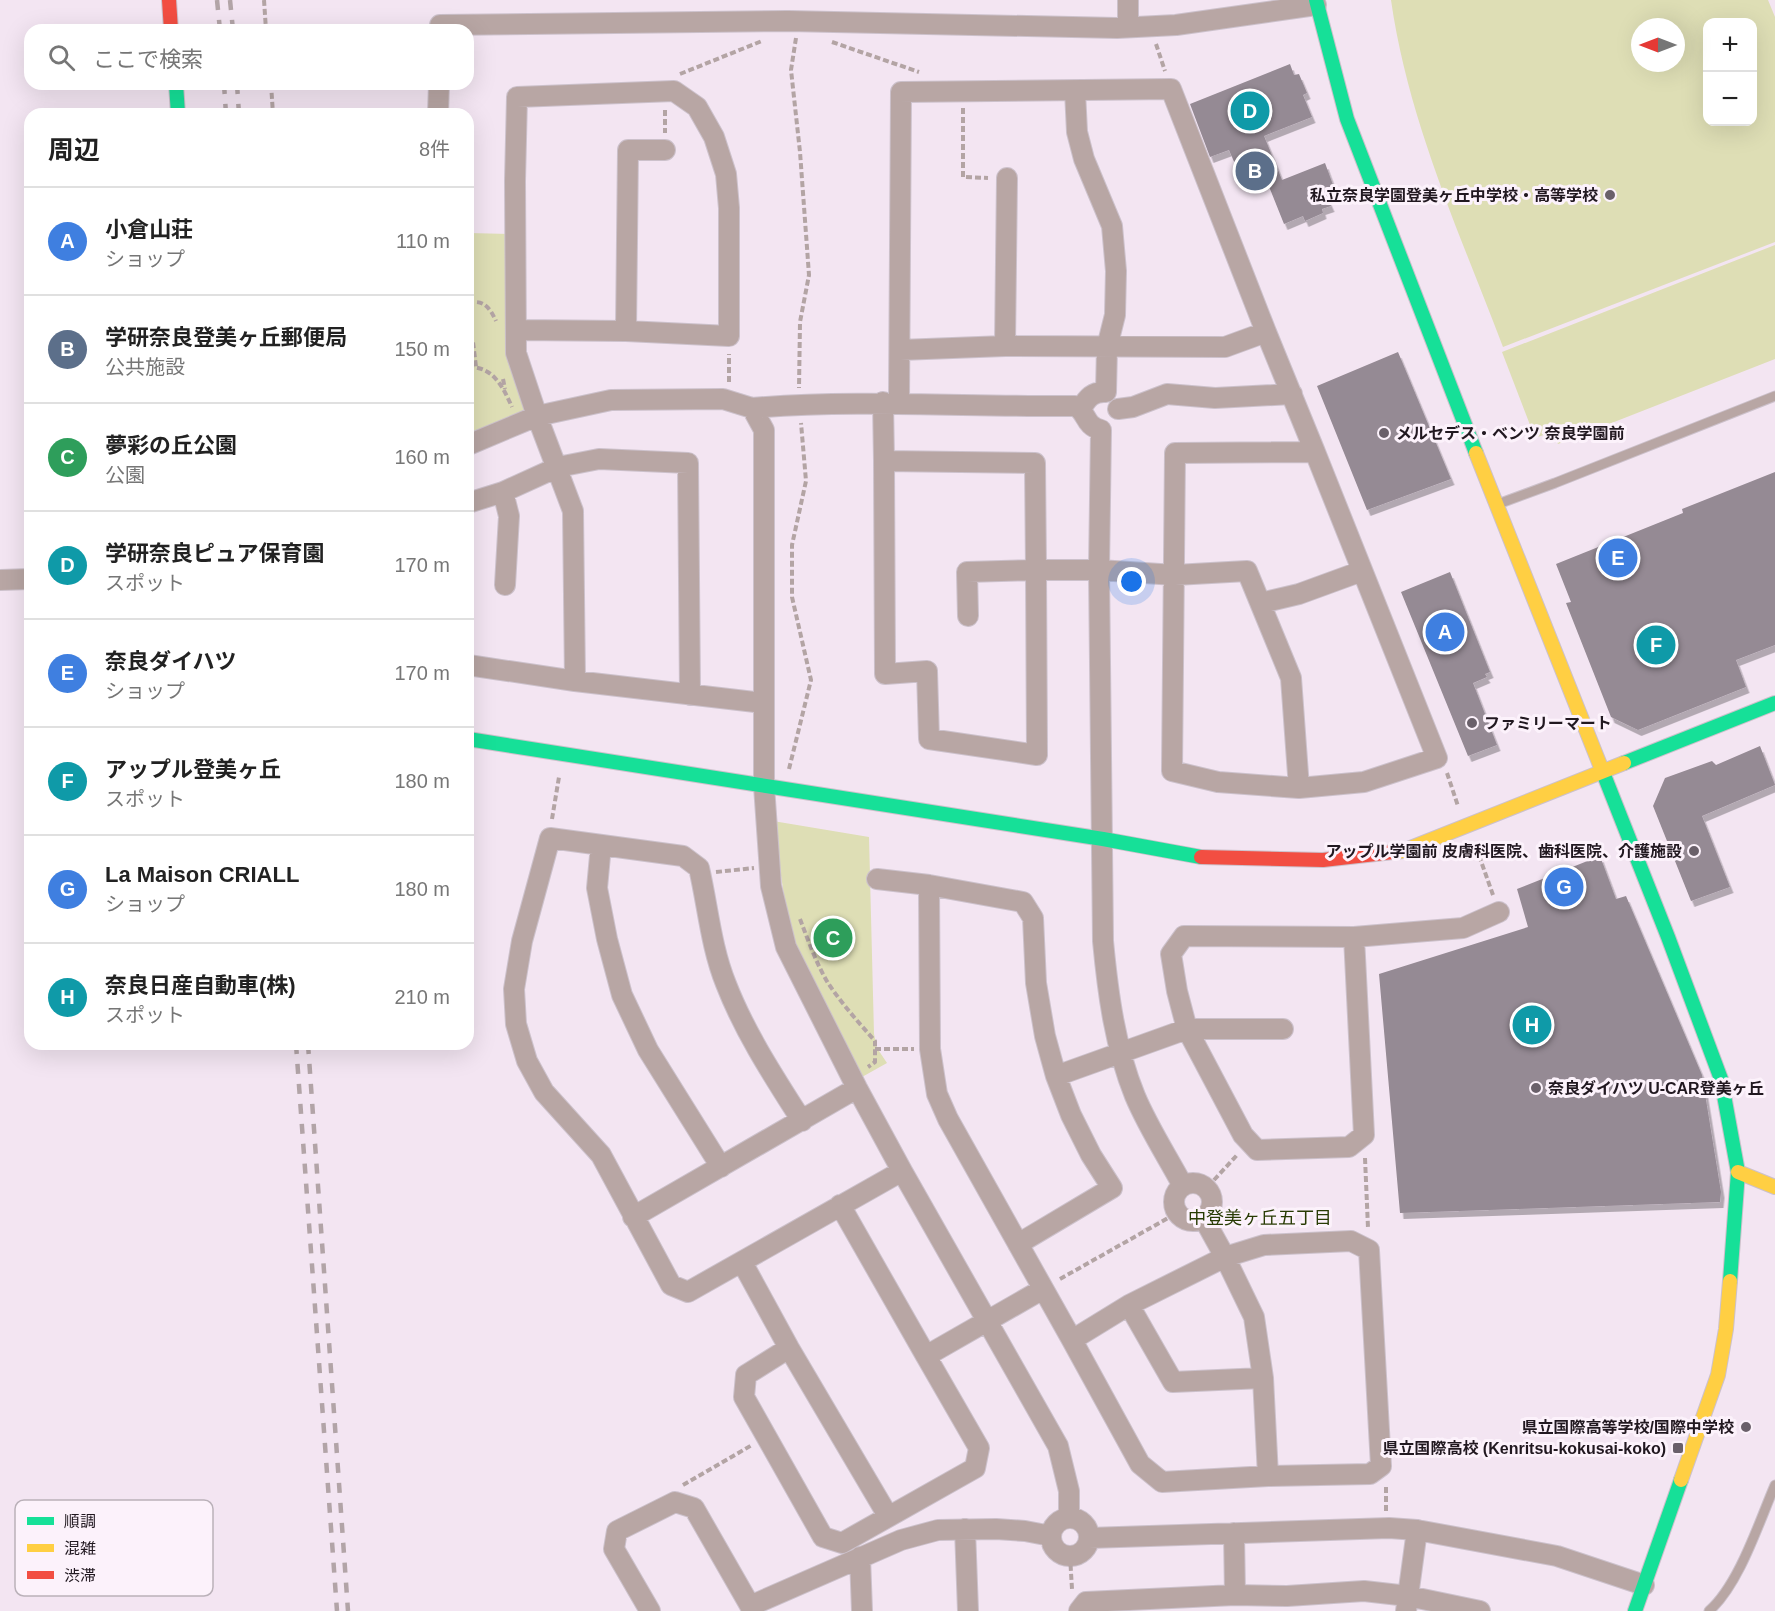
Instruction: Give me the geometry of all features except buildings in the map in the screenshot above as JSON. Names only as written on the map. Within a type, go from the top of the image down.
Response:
[{"type":"street","points":[[169,0],[171,24]]},
{"type":"street","points":[[1128,0],[1128,27]]},
{"type":"street","points":[[474,25],[788,21],[1128,27],[1176,25],[1316,3],[1347,120],[1496,505],[1668,937],[1721,1079],[1738,1172],[1726,1329],[1718,1375],[1635,1611]]},
{"type":"street","points":[[884,461],[1035,462],[1037,755],[929,739],[927,671],[885,674],[884,461],[900,350],[901,92],[1171,88],[1437,758],[1364,782],[1299,788],[1218,782],[1172,771],[1175,453],[1315,452]]},
{"type":"street","points":[[176,90],[178,108]]},
{"type":"street","points":[[438,108],[439,90]]},
{"type":"street","points":[[517,330],[626,331],[729,336],[729,208],[726,174],[714,137],[697,107],[674,91],[517,97],[516,353],[573,511],[575,681]]},
{"type":"street","points":[[1075,91],[1077,132],[1112,225],[1116,271],[1114,315],[1107,346],[1106,392]]},
{"type":"street","points":[[626,331],[628,150],[665,150]]},
{"type":"street","points":[[1005,346],[1007,178]]},
{"type":"street","points":[[900,350],[1005,346],[1224,347],[1266,332]]},
{"type":"street","points":[[474,442],[537,416],[611,399],[723,399],[752,408],[799,404],[891,403],[1075,406],[1080,409],[1086,421],[1093,428],[1101,430],[1111,426],[1118,409],[1114,397],[1106,392],[1097,391],[1080,409]]},
{"type":"street","points":[[1118,409],[1133,407],[1167,394],[1215,398],[1292,394]]},
{"type":"street","points":[[752,408],[764,430],[764,786],[771,886],[786,947],[858,1080],[902,1171],[1058,1446],[1069,1491],[1069,1518]]},
{"type":"street","points":[[1101,430],[1099,570],[1103,942],[1107,989],[1120,1052],[1135,1097],[1183,1186]]},
{"type":"street","points":[[474,501],[503,492],[558,467],[599,459],[688,463],[690,695]]},
{"type":"street","points":[[503,492],[509,516],[505,585]]},
{"type":"street","points":[[968,616],[967,573],[1099,570],[1175,575],[1247,571],[1291,678],[1299,788]]},
{"type":"street","points":[[1261,603],[1299,594],[1362,572]]},
{"type":"street","points":[[0,580],[24,579]]},
{"type":"street","points":[[474,666],[575,681],[764,704]]},
{"type":"street","points":[[474,740],[1103,839],[1196,857],[1323,860],[1403,851],[1774,705]]},
{"type":"street","points":[[802,1121],[753,1044],[725,984],[711,932],[699,868],[684,856],[550,838],[522,942],[514,989],[516,1024],[527,1061],[544,1092],[601,1155],[671,1285],[688,1292],[902,1171]]},
{"type":"street","points":[[601,845],[597,888],[607,939],[622,995],[648,1050],[721,1167]]},
{"type":"street","points":[[877,879],[929,885],[1023,902],[1034,918],[1036,983],[1045,1036],[1056,1076],[1071,1115],[1091,1155],[1112,1188],[1018,1244]]},
{"type":"street","points":[[929,885],[930,1049],[937,1094],[948,1119],[1140,1464],[1162,1482],[1268,1476],[1370,1474],[1381,1466],[1368,1250],[1351,1241],[1264,1245],[1225,1257],[1129,1305],[1072,1340]]},
{"type":"street","points":[[1354,937],[1364,1135],[1349,1147],[1257,1150],[1243,1136],[1187,1029],[1177,991],[1171,954],[1184,936],[1354,937],[1463,928],[1496,903]]},
{"type":"street","points":[[1056,1076],[1187,1029],[1283,1029]]},
{"type":"street","points":[[633,1216],[802,1121],[858,1080]]},
{"type":"street","points":[[1738,1172],[1775,1187]]},
{"type":"street","points":[[1196,1183],[1208,1189],[1212,1208],[1204,1219],[1186,1221],[1177,1213],[1174,1207],[1175,1195],[1183,1186],[1196,1183]]},
{"type":"street","points":[[789,1348],[746,1375],[744,1397],[823,1537],[842,1543],[975,1468],[979,1448],[840,1205]]},
{"type":"street","points":[[1204,1219],[1254,1317],[1263,1378],[1268,1476]]},
{"type":"street","points":[[742,1262],[789,1348],[888,1516]]},
{"type":"street","points":[[926,1356],[1043,1289]]},
{"type":"street","points":[[1129,1305],[1173,1382],[1263,1378]]},
{"type":"street","points":[[650,1611],[614,1549],[617,1531],[675,1502],[694,1508],[752,1608],[860,1557],[901,1540],[928,1532],[965,1529],[1025,1531],[1051,1536]]},
{"type":"street","points":[[1069,1518],[1081,1521],[1086,1526],[1089,1538],[1088,1544],[1081,1553],[1070,1556],[1054,1548],[1051,1536],[1059,1522],[1069,1518]]},
{"type":"street","points":[[1089,1538],[1389,1528],[1416,1530],[1557,1556],[1644,1585]]},
{"type":"street","points":[[965,1529],[968,1611]]},
{"type":"street","points":[[1407,1603],[1416,1530]]},
{"type":"street","points":[[1234,1533],[1235,1595]]},
{"type":"street","points":[[860,1557],[862,1611]]},
{"type":"street","points":[[1079,1611],[1086,1602],[1184,1604],[1235,1595],[1287,1603],[1364,1591],[1407,1603],[1480,1611]]},
{"type":"lane","points":[[1496,505],[1775,396]]},
{"type":"lane","points":[[1709,1611],[1721,1600],[1732,1582],[1775,1485]]},
{"type":"path","points":[[264,0],[266,24]]},
{"type":"path","points":[[787,773],[811,680],[792,597],[792,545],[806,481],[799,404],[800,322],[809,275],[791,70],[796,37],[788,21]]},
{"type":"path","points":[[680,74],[771,37]]},
{"type":"path","points":[[1154,37],[1171,88]]},
{"type":"path","points":[[831,42],[930,75]]},
{"type":"path","points":[[271,90],[273,108]]},
{"type":"path","points":[[963,92],[963,177],[1007,178]]},
{"type":"path","points":[[474,302],[487,306],[497,327]]},
{"type":"path","points":[[729,336],[729,386]]},
{"type":"path","points":[[474,350],[476,367],[489,372],[504,389]]},
{"type":"path","points":[[502,377],[516,425]]},
{"type":"path","points":[[1446,771],[1457,803]]},
{"type":"path","points":[[550,838],[559,777]]},
{"type":"path","points":[[1476,847],[1496,903]]},
{"type":"path","points":[[701,874],[755,868]]},
{"type":"path","points":[[800,916],[810,946],[828,982],[875,1041],[875,1062],[858,1080]]},
{"type":"path","points":[[875,1049],[930,1049]]},
{"type":"path","points":[[1364,1135],[1368,1250]]},
{"type":"path","points":[[1214,1180],[1250,1143]]},
{"type":"path","points":[[1043,1289],[1177,1213]]},
{"type":"path","points":[[675,1502],[675,1490],[766,1436]]},
{"type":"path","points":[[1381,1466],[1386,1477],[1386,1514]]},
{"type":"path","points":[[1070,1556],[1072,1591]]},
{"type":"green space","name":"私立奈良学園登美ヶ丘中学校・高等学校","points":[[1391,0],[1768,0],[1775,17],[1775,242],[1503,347],[1437,176],[1410,89]]},
{"type":"green space","points":[[474,233],[516,234],[517,330],[537,416],[474,442]]},
{"type":"green space","points":[[1775,245],[1775,359],[1558,444],[1552,432],[1535,438],[1502,352]]},
{"type":"green space","points":[[773,821],[869,837],[874,1034],[877,1048],[887,1063],[862,1077],[803,968],[786,909]]},
{"type":"railway","points":[[217,0],[219,24]]},
{"type":"railway","points":[[230,0],[232,24]]},
{"type":"railway","points":[[224,90],[226,108]]},
{"type":"railway","points":[[237,90],[239,108]]},
{"type":"railway","points":[[296,1050],[337,1611]]},
{"type":"railway","points":[[308,1050],[348,1611]]},
{"type":"traffic: fast","points":[[1316,0],[1347,119],[1476,453]]},
{"type":"traffic: fast","points":[[176,90],[178,108]]},
{"type":"traffic: fast","points":[[1624,763],[1775,703]]},
{"type":"traffic: fast","points":[[474,740],[1103,839],[1201,857]]},
{"type":"traffic: fast","points":[[1602,770],[1721,1079],[1738,1172],[1730,1281]]},
{"type":"traffic: fast","points":[[1635,1611],[1681,1480]]},
{"type":"traffic: slow","points":[[1476,453],[1602,770]]},
{"type":"traffic: slow","points":[[1393,852],[1403,851],[1624,763]]},
{"type":"traffic: slow","points":[[1738,1172],[1775,1187]]},
{"type":"traffic: slow","points":[[1681,1480],[1718,1375],[1726,1329],[1730,1281]]},
{"type":"traffic: jam","points":[[169,0],[171,24]]},
{"type":"traffic: jam","points":[[1201,857],[1323,860],[1393,852]]},
{"type":"place","name":"学研奈良ピュア保育園","points":[[1250,111]]},
{"type":"place","name":"学研奈良登美ヶ丘郵便局","points":[[1255,171]]},
{"type":"place","name":"私立奈良学園登美ヶ丘中学校・高等学校","points":[[1610,195]]},
{"type":"place","name":"メルセデス・ベンツ 奈良学園前","points":[[1384,433]]},
{"type":"place","name":"奈良ダイハツ","points":[[1618,558]]},
{"type":"place","name":"小倉山荘","points":[[1445,632]]},
{"type":"place","name":"アップル登美ヶ丘","points":[[1656,645]]},
{"type":"place","name":"ファミリーマート","points":[[1472,723]]},
{"type":"place","name":"アップル学園前 皮膚科医院、歯科医院、介護施設","points":[[1694,851]]},
{"type":"place","name":"La Maison CRIALL","points":[[1564,887]]},
{"type":"place","name":"夢彩の丘公園","points":[[833,938]]},
{"type":"place","name":"奈良日産自動車(株)","points":[[1532,1025]]},
{"type":"place","name":"奈良ダイハツ U-CAR登美ヶ丘","points":[[1536,1088]]},
{"type":"place","name":"県立国際高等学校/国際中学校","points":[[1746,1427]]},
{"type":"place","name":"県立国際高校 (Kenritsu-kokusai-koko)","points":[[1678,1448]]},
{"type":"district","name":"中登美ヶ丘五丁目","points":[[1260,1218]]}]
